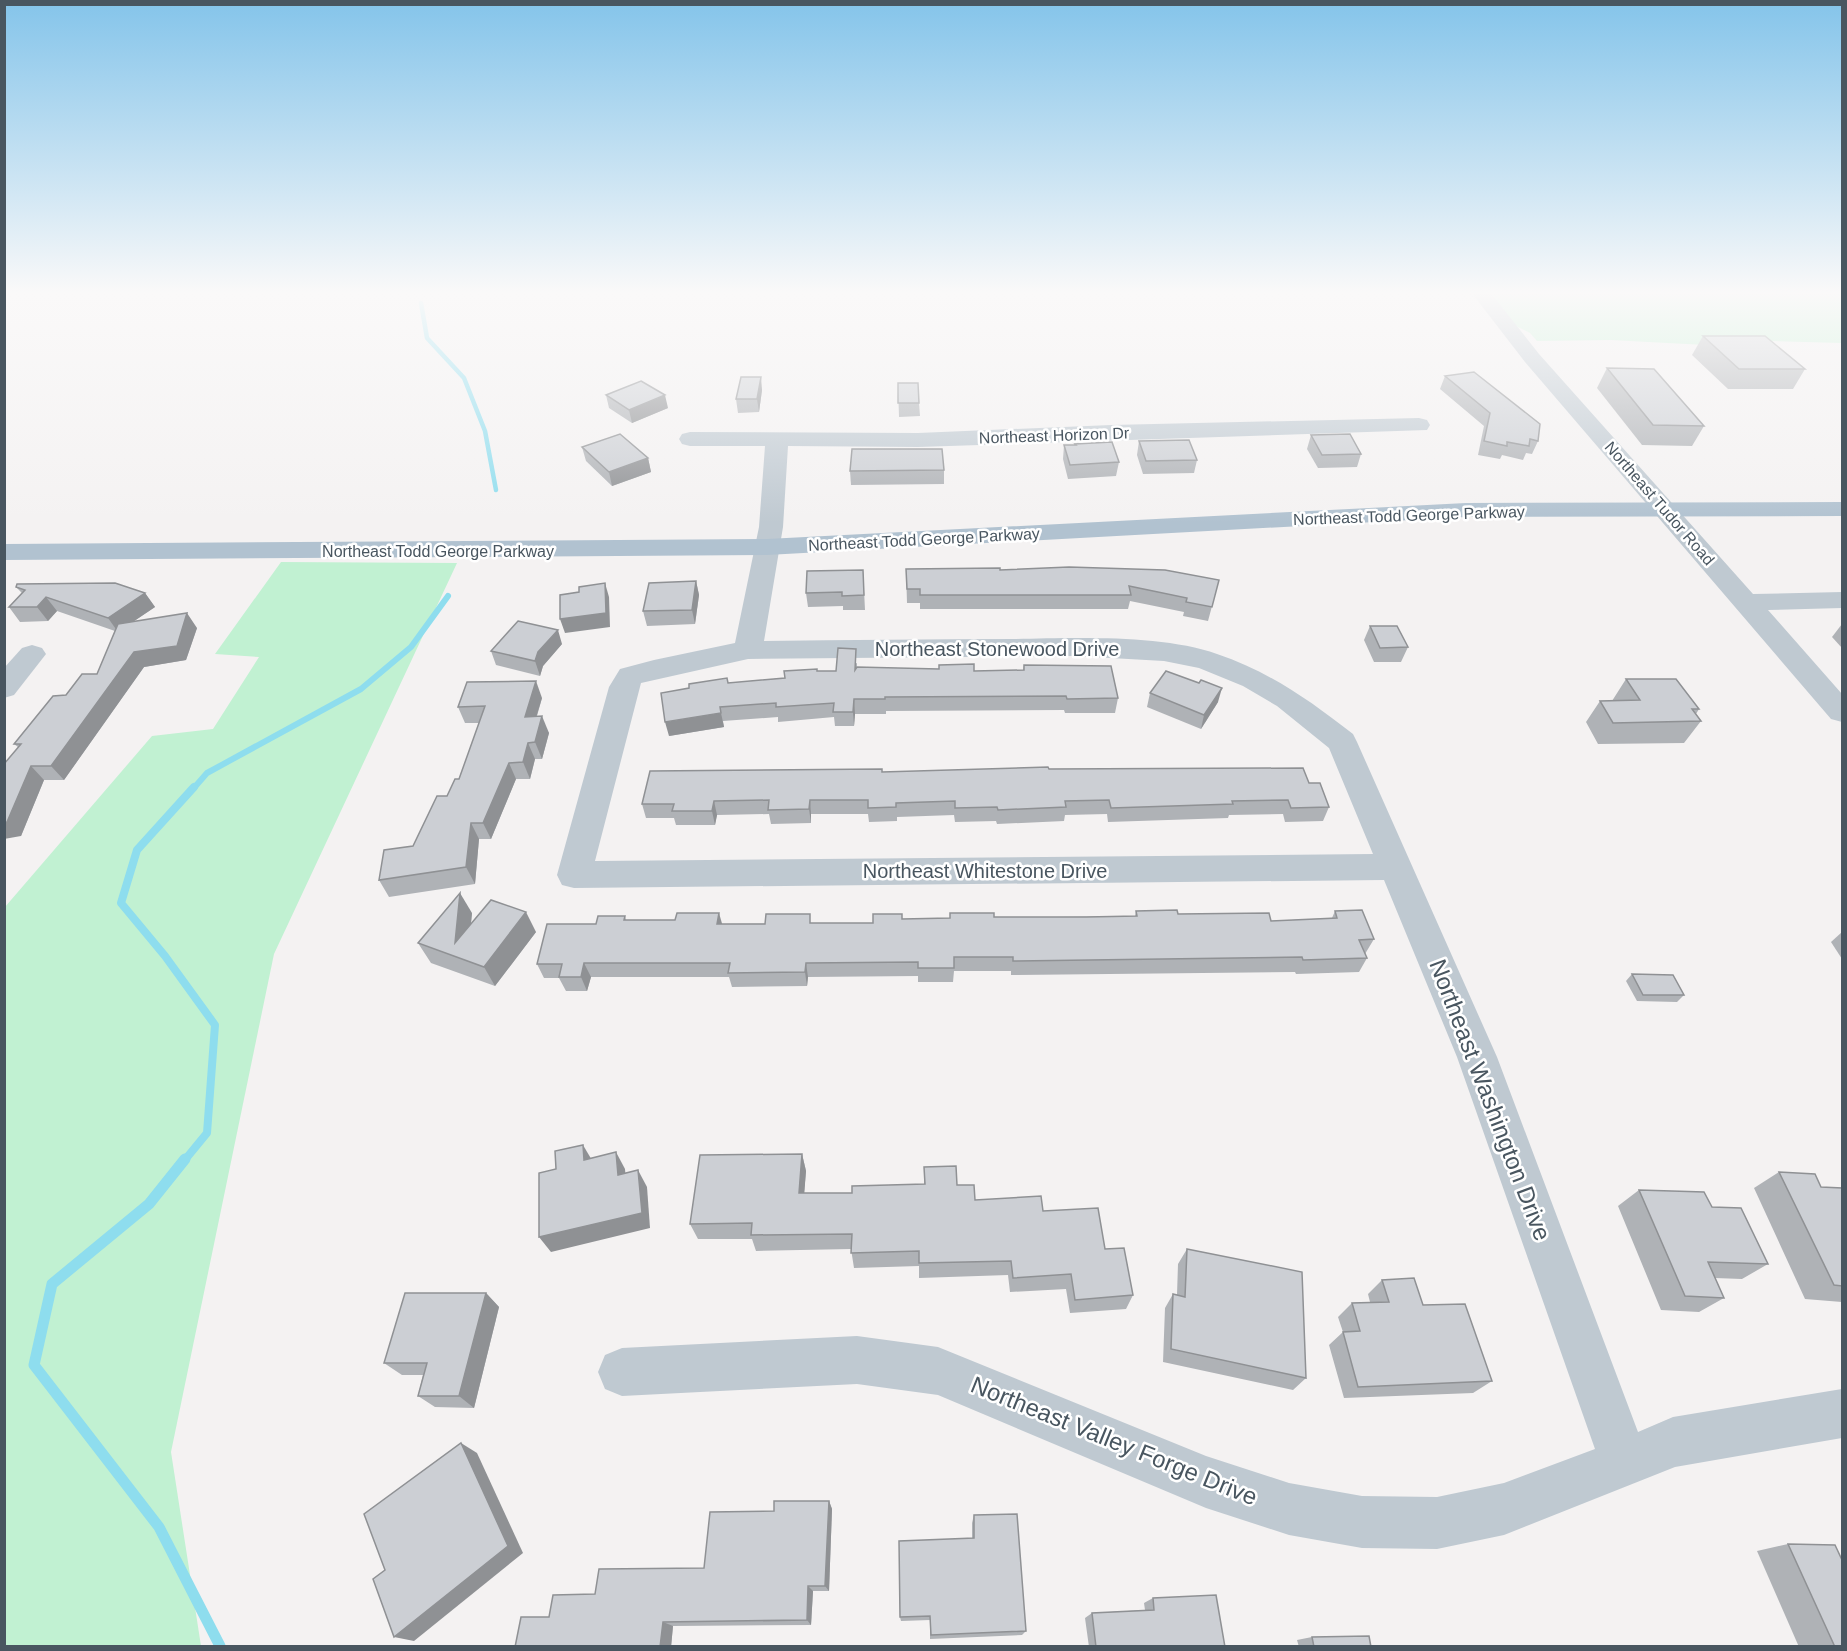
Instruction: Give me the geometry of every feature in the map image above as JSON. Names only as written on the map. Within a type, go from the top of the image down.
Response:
[{"type":"main road","name":"Northeast Todd George Parkway","points":[[1656,500],[1842,489]]},
{"type":"main road","name":"Northeast Todd George Parkway","points":[[4,552],[543,550],[1430,492],[1842,509]]},
{"type":"main road","name":"Northeast Todd George Parkway","points":[[4,531],[769,537]]},
{"type":"street","name":"Northeast Tudor Road","points":[[1542,369],[1842,712]]},
{"type":"street","name":"Northeast Horizon Dr","points":[[690,439],[918,440],[1111,432],[1419,425]]},
{"type":"street","points":[[748,650],[769,537],[777,440]]},
{"type":"street","points":[[1747,602],[1842,600]]},
{"type":"street","name":"Northeast Stonewood Drive","points":[[574,875],[624,687],[630,676],[748,650],[1075,647],[1164,652],[1206,660],[1252,679],[1287,699],[1342,742]]},
{"type":"street","points":[[4,688],[18,654]]},
{"type":"street","name":"Northeast Washington Drive","points":[[1342,742],[1478,1057],[1625,1463]]},
{"type":"street","name":"Northeast Whitestone Drive","points":[[574,875],[1396,867]]},
{"type":"street","name":"Northeast Valley Forge Drive","points":[[622,1372],[857,1360],[938,1371],[1206,1482],[1289,1509],[1362,1522],[1437,1523],[1504,1509],[1625,1463],[1673,1442],[1842,1414]]},
{"type":"green space","points":[[281,562],[457,563],[274,954],[171,1452],[201,1646],[5,1646],[5,907],[152,736],[213,729],[259,657],[215,654]]},
{"type":"building","points":[[1608,369],[1654,369],[1704,426],[1653,425]]},
{"type":"building","points":[[1474,372],[1540,424],[1538,441],[1530,439],[1529,446],[1507,442],[1507,446],[1484,441],[1490,413],[1445,376]]},
{"type":"building","points":[[741,377],[761,377],[757,399],[736,399]]},
{"type":"building","points":[[641,381],[665,395],[629,410],[606,395]]},
{"type":"building","points":[[898,383],[918,383],[919,403],[898,403]]},
{"type":"building","points":[[620,434],[648,458],[609,472],[582,447]]},
{"type":"building","points":[[1350,434],[1361,454],[1322,455],[1311,435]]},
{"type":"building","points":[[1189,440],[1197,460],[1146,461],[1139,441]]},
{"type":"building","points":[[1112,442],[1119,462],[1070,465],[1064,445],[1076,445]]},
{"type":"building","points":[[852,449],[942,449],[944,470],[850,471]]},
{"type":"building","points":[[1069,567],[1165,570],[1219,580],[1212,607],[1186,602],[1187,598],[1129,586],[1131,595],[920,595],[920,589],[907,589],[906,569],[1000,568],[1000,570]]},
{"type":"building","points":[[863,570],[864,595],[842,596],[842,592],[806,593],[807,571]]},
{"type":"building","points":[[696,581],[692,610],[643,611],[649,583]]},
{"type":"building","points":[[115,583],[145,593],[108,618],[46,597],[37,607],[9,607],[25,590],[16,587],[17,584]]},
{"type":"building","points":[[605,583],[606,613],[560,619],[560,595],[579,592],[579,587]]},
{"type":"building","points":[[187,613],[177,646],[134,652],[51,766],[31,766],[7,822],[4,823],[4,764],[21,744],[14,744],[53,696],[66,695],[82,674],[97,674],[118,624]]},
{"type":"building","points":[[518,621],[558,630],[538,652],[535,661],[491,651]]},
{"type":"building","points":[[1370,626],[1397,626],[1408,647],[1380,648]]},
{"type":"building","points":[[838,648],[856,649],[855,670],[857,667],[939,669],[939,665],[974,664],[974,671],[1024,670],[1024,665],[1111,666],[1118,698],[885,697],[885,699],[854,699],[853,712],[833,712],[834,703],[776,707],[776,703],[720,707],[721,713],[665,722],[661,693],[689,688],[689,684],[727,678],[728,683],[785,678],[784,671],[817,669],[817,671],[836,671]]},
{"type":"building","points":[[1166,671],[1199,683],[1201,680],[1222,688],[1204,715],[1150,693]]},
{"type":"building","points":[[1626,679],[1676,679],[1699,709],[1692,709],[1701,721],[1613,723],[1600,701],[1640,700]]},
{"type":"building","points":[[536,681],[525,717],[542,716],[535,742],[528,743],[523,762],[509,763],[483,823],[471,823],[466,867],[379,880],[384,850],[413,846],[437,796],[447,796],[455,779],[459,779],[485,706],[458,707],[467,682]]},
{"type":"building","points":[[1048,767],[1049,769],[1303,768],[1309,783],[1320,783],[1329,807],[1291,808],[1288,800],[1111,808],[1109,800],[1065,801],[1066,807],[998,810],[997,807],[955,808],[955,801],[896,803],[896,807],[868,808],[868,800],[810,800],[809,809],[768,810],[769,800],[714,801],[712,811],[672,811],[674,804],[642,804],[650,771],[882,769],[882,772]]},
{"type":"building","points":[[460,893],[455,943],[491,900],[526,912],[484,967],[418,943]]},
{"type":"building","points":[[1177,910],[1178,914],[1269,913],[1271,921],[1337,918],[1335,911],[1362,910],[1374,939],[1359,940],[1367,958],[1303,960],[1302,957],[1013,961],[1013,957],[954,957],[954,968],[918,968],[918,962],[806,963],[805,972],[728,973],[730,963],[584,963],[581,977],[559,977],[562,964],[537,964],[547,924],[596,924],[598,916],[625,916],[624,920],[675,920],[677,913],[719,913],[717,924],[765,924],[766,914],[810,914],[810,923],[873,923],[873,914],[902,914],[902,919],[950,918],[950,913],[994,913],[994,917],[1086,917],[1137,916],[1136,911]]},
{"type":"building","points":[[1632,974],[1673,975],[1684,995],[1643,995]]},
{"type":"building","points":[[583,1145],[584,1160],[616,1152],[618,1175],[638,1170],[642,1213],[539,1237],[539,1173],[556,1169],[555,1151]]},
{"type":"building","points":[[802,1154],[799,1193],[852,1193],[852,1186],[925,1184],[924,1167],[956,1166],[957,1185],[974,1185],[975,1200],[1041,1196],[1043,1211],[1098,1208],[1105,1249],[1124,1248],[1133,1295],[1075,1300],[1071,1274],[1013,1278],[1011,1261],[919,1263],[919,1251],[851,1253],[852,1234],[751,1235],[752,1223],[690,1224],[700,1155]]},
{"type":"building","points":[[1779,1172],[1815,1174],[1821,1187],[1842,1188],[1842,1286],[1834,1285]]},
{"type":"building","points":[[1639,1190],[1704,1192],[1712,1207],[1741,1208],[1768,1264],[1708,1262],[1724,1298],[1685,1296]]},
{"type":"building","points":[[1187,1249],[1302,1272],[1306,1378],[1171,1349],[1173,1294],[1185,1297]]},
{"type":"building","points":[[1414,1278],[1423,1305],[1465,1304],[1492,1381],[1358,1387],[1343,1332],[1360,1331],[1352,1303],[1389,1302],[1382,1280]]},
{"type":"building","points":[[405,1293],[486,1293],[459,1396],[418,1396],[427,1363],[384,1363]]},
{"type":"building","points":[[461,1443],[508,1546],[394,1637],[373,1579],[385,1570],[364,1514]]},
{"type":"building","points":[[774,1501],[829,1501],[825,1586],[808,1586],[807,1620],[663,1622],[660,1647],[515,1647],[521,1617],[549,1617],[553,1595],[595,1594],[599,1569],[704,1568],[710,1512],[774,1511]]},
{"type":"building","points":[[1017,1514],[1026,1631],[931,1635],[930,1616],[900,1617],[899,1541],[974,1538],[974,1515]]},
{"type":"building","points":[[1788,1544],[1835,1545],[1842,1560],[1842,1647],[1835,1647]]},
{"type":"building","points":[[1216,1595],[1225,1647],[1096,1647],[1092,1613],[1154,1610],[1153,1598]]},
{"type":"building","points":[[1369,1636],[1371,1647],[1314,1647],[1312,1637]]},
{"type":"waterway","points":[[456,369],[464,378],[485,431],[496,490]]},
{"type":"waterway","points":[[193,789],[207,773],[361,689],[411,647],[448,596]]},
{"type":"waterway","points":[[184,1161],[207,1133],[215,1025],[165,956],[121,903],[137,850],[194,787]]},
{"type":"waterway","points":[[185,1159],[149,1204],[52,1284],[34,1365],[159,1527],[220,1646]]}]
